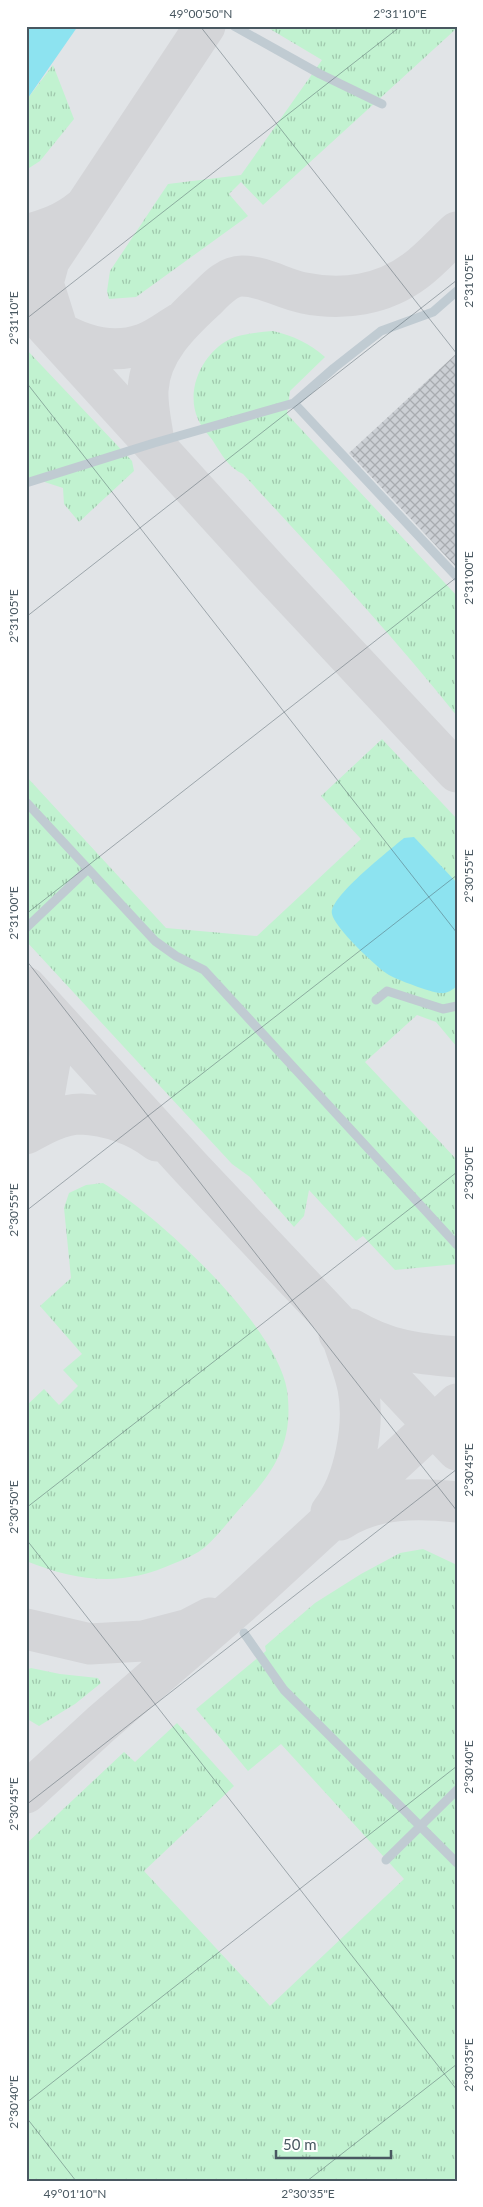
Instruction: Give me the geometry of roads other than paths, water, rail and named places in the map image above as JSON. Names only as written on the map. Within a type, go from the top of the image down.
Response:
[{"type":"lane","points":[[234,26],[320,74],[382,104]]},
{"type":"lane","points":[[26,483],[294,402],[381,331],[433,312],[457,291]]},
{"type":"lane","points":[[294,402],[457,577]]},
{"type":"lane","points":[[26,802],[155,940],[176,956],[204,970],[457,1244]]},
{"type":"lane","points":[[26,928],[88,869]]},
{"type":"lane","points":[[376,1000],[387,991],[443,1009],[457,1006]]},
{"type":"lane","points":[[244,1633],[284,1690],[457,1863]]},
{"type":"lane","points":[[386,1860],[457,1790]]},
{"type":"water","points":[[26,26],[78,26],[28,98],[26,97]]},
{"type":"water","points":[[414,837],[457,883],[457,986],[445,993],[435,992],[399,980],[383,971],[348,937],[332,914],[333,907],[340,897],[361,874],[404,838]]}]
